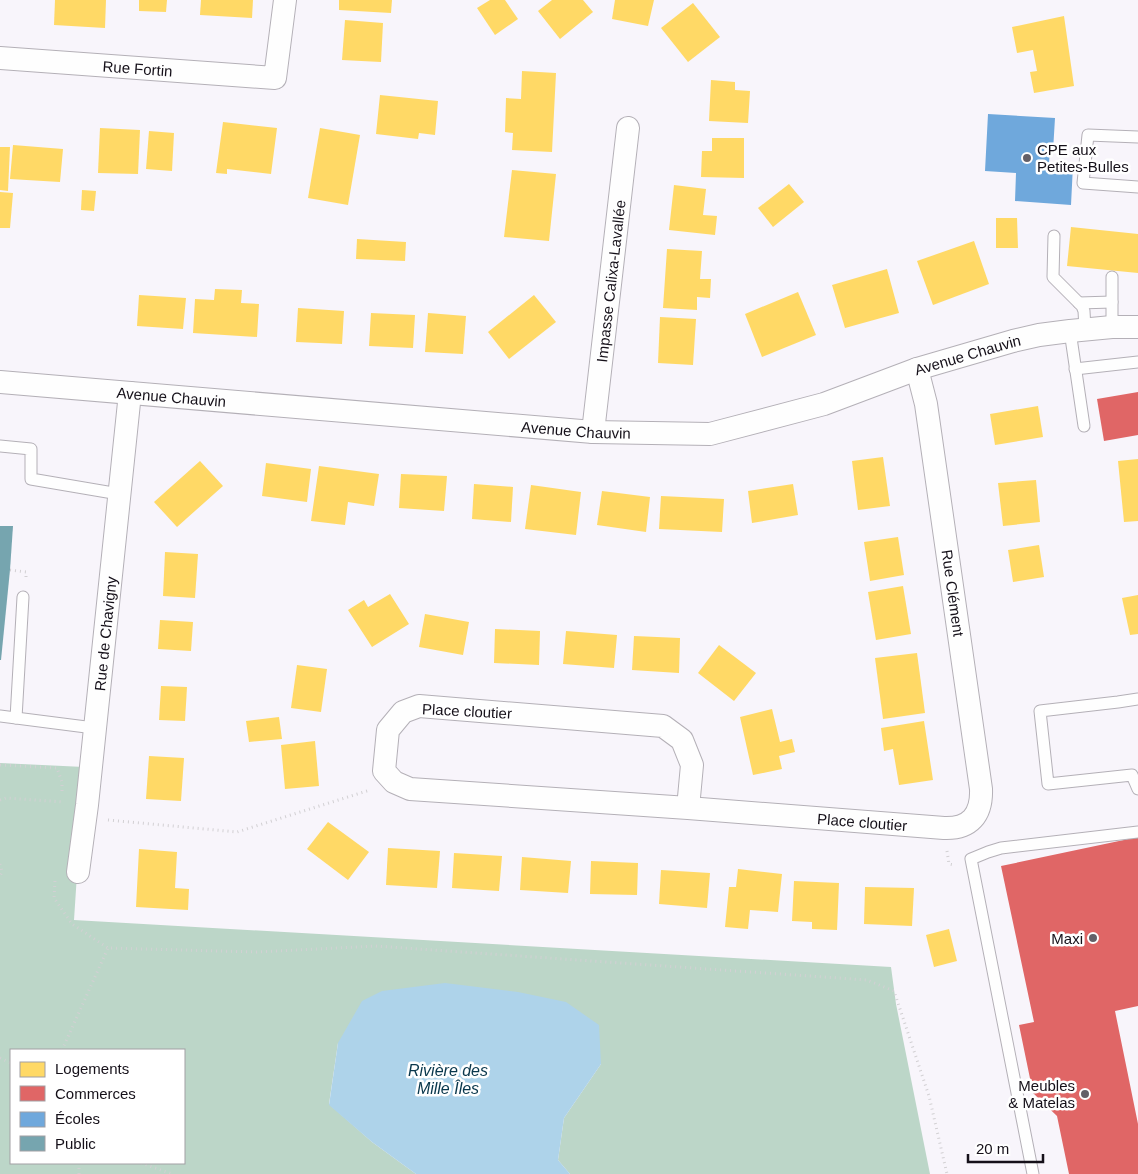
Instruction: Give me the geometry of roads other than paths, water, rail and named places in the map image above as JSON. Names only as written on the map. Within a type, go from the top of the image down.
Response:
[{"type":"street","name":"Rue Fortin","points":[[0,58],[275,78],[286,0]]},
{"type":"street","name":"Impasse Calixa-Lavallée","points":[[593,432],[628,128]]},
{"type":"street","name":"Avenue Chauvin","points":[[0,382],[593,432],[710,434],[824,404],[917,369],[1013,341],[1039,335],[1078,330],[1138,327]]},
{"type":"street","name":"Rue Clément","points":[[917,369],[926,404],[981,789],[981,797],[975,817]]},
{"type":"street","name":"Rue de Chavigny","points":[[78,872],[130,394]]},
{"type":"street","name":"Place cloutier","points":[[688,808],[692,765],[682,740],[662,726],[419,706],[403,712],[388,730],[384,771],[394,782],[410,789],[944,828],[960,826],[968,823],[975,817]]},
{"type":"lane","points":[[1138,137],[1088,135],[1083,183],[1138,187]]},
{"type":"lane","points":[[1054,236],[1053,276],[1079,303],[1084,311],[1078,330],[1076,369],[1084,426]]},
{"type":"lane","points":[[1112,277],[1112,327]]},
{"type":"lane","points":[[1079,303],[1112,302]]},
{"type":"lane","points":[[1076,369],[1138,362]]},
{"type":"lane","points":[[0,446],[31,448],[31,479],[119,494]]},
{"type":"lane","points":[[16,718],[24,597]]},
{"type":"lane","points":[[1138,699],[1040,712],[1048,784],[1132,775],[1138,789]]},
{"type":"lane","points":[[0,716],[94,728]]},
{"type":"lane","points":[[1033,1174],[971,859],[1001,848],[1138,832]]},
{"type":"water","name":"Rivière des Mille Îles","points":[[445,983],[518,992],[566,1002],[599,1025],[601,1064],[564,1118],[558,1160],[570,1174],[416,1174],[372,1142],[329,1105],[338,1043],[362,1001],[382,991]]},
{"type":"place","name":"CPE aux Petites-Bulles","points":[[1027,158]]},
{"type":"place","name":"Maxi","points":[[1093,938]]},
{"type":"place","name":"Meubles & Matelas","points":[[1085,1094]]}]
